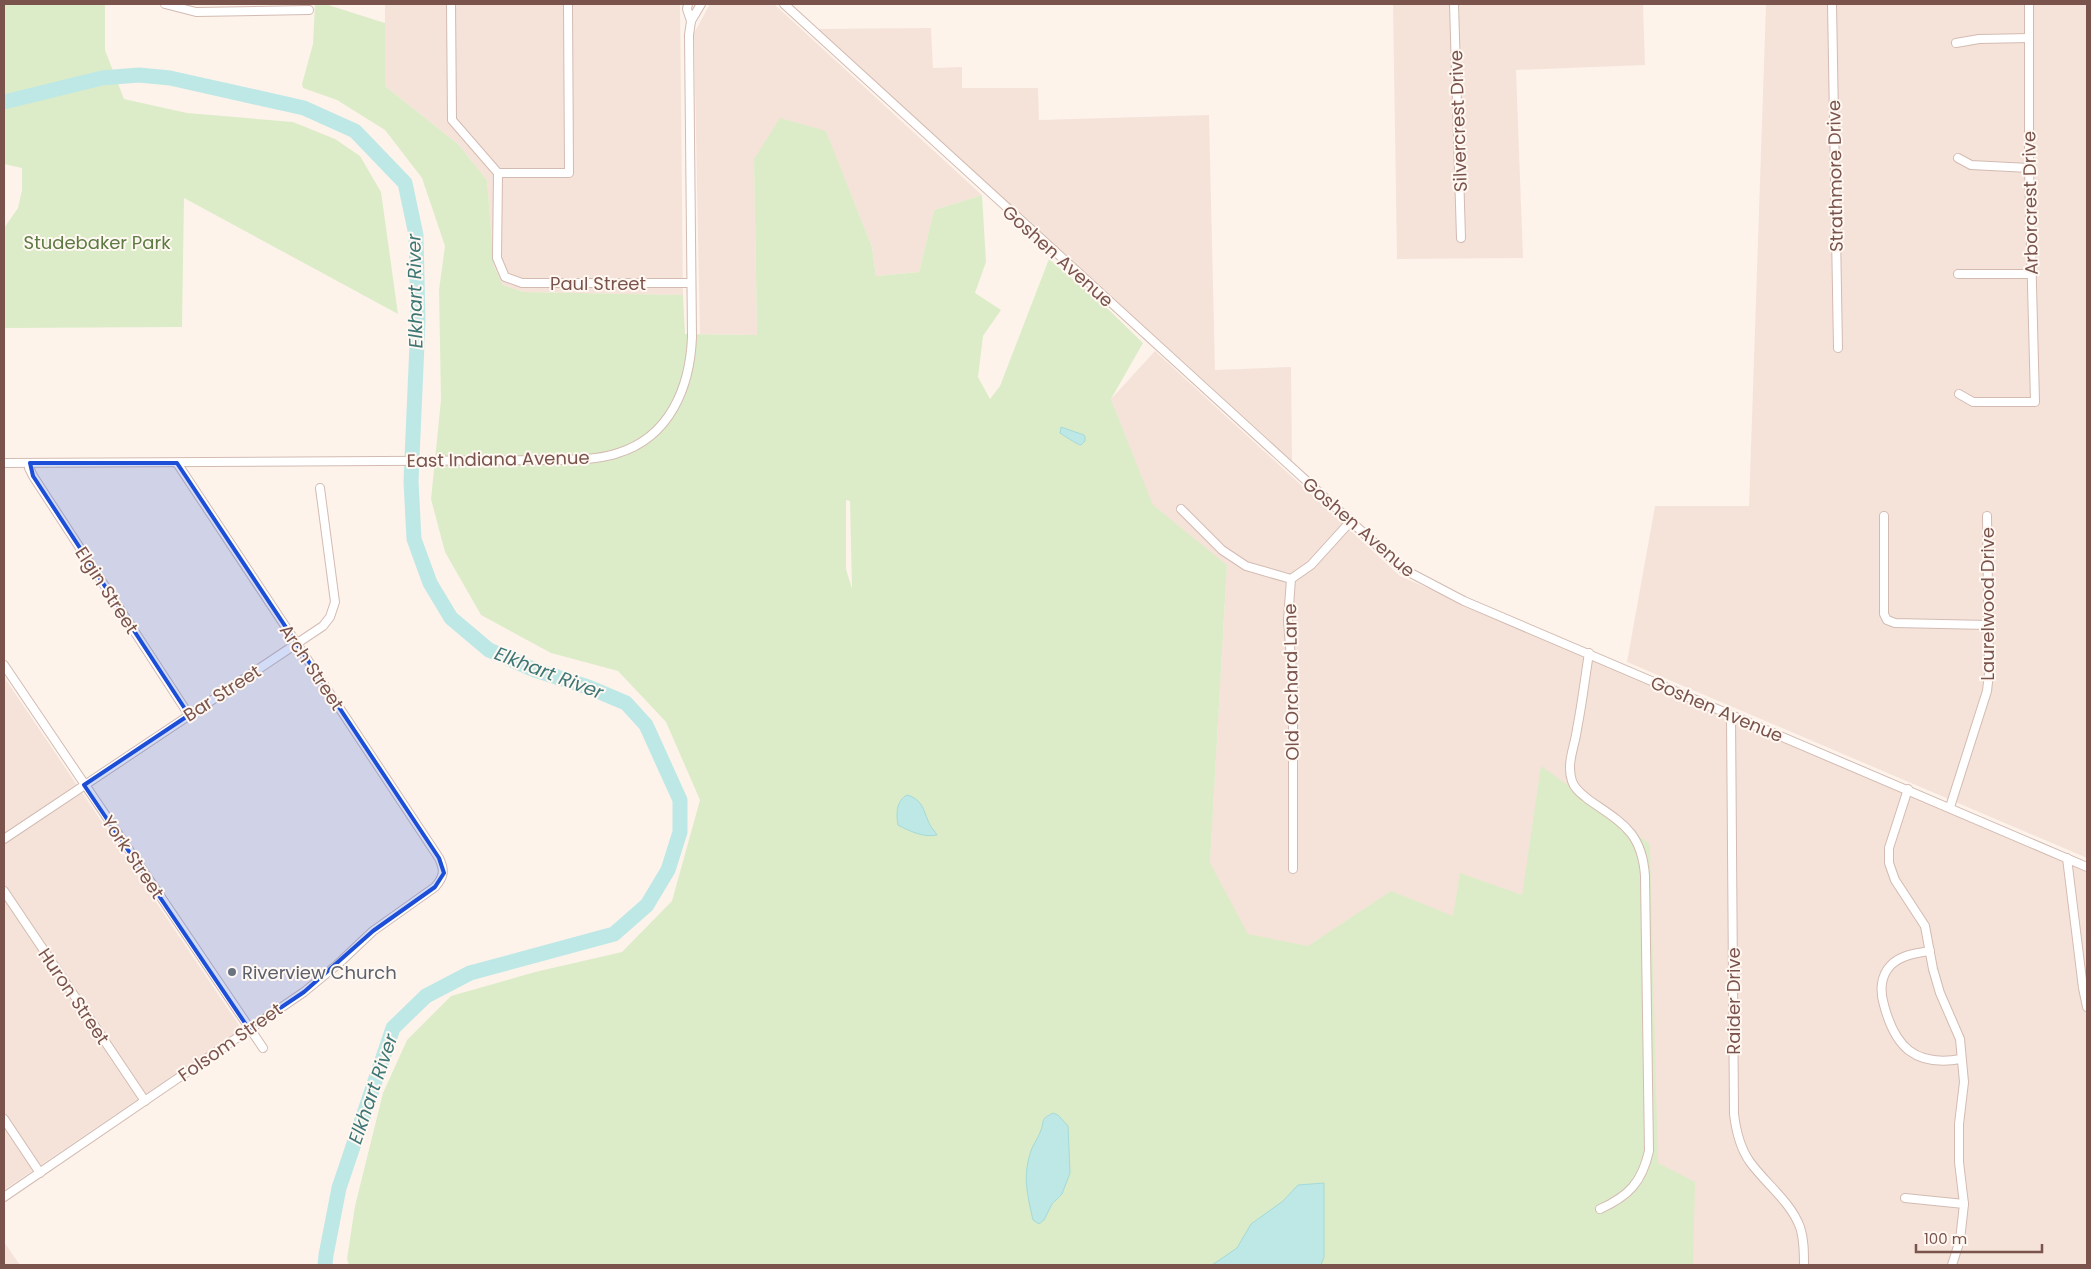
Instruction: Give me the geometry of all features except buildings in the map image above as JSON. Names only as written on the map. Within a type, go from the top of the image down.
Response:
[{"type":"street","points":[[165,4],[196,12],[263,7],[309,10]]},
{"type":"street","points":[[451,4],[452,120],[498,173],[569,173],[568,4]]},
{"type":"street","name":"East Indiana Avenue","points":[[688,4],[687,9],[691,21]]},
{"type":"street","name":"East Indiana Avenue","points":[[4,463],[593,459],[618,453],[652,434],[665,421],[684,388],[692,352],[689,35],[691,21],[701,4]]},
{"type":"street","name":"Goshen Avenue","points":[[784,4],[1403,569],[1464,601],[2087,867]]},
{"type":"street","name":"Silvercrest Drive","points":[[1454,4],[1461,238]]},
{"type":"street","name":"Strathmore Drive","points":[[1832,4],[1838,348]]},
{"type":"street","name":"Arborcrest Drive","points":[[1959,394],[1973,402],[2035,402],[2029,168],[2029,4]]},
{"type":"street","points":[[1956,43],[1979,39],[2029,38]]},
{"type":"street","points":[[1958,158],[1971,165],[2029,168]]},
{"type":"street","name":"Paul Street","points":[[498,173],[497,258],[505,277],[522,283],[691,283]]},
{"type":"street","points":[[1958,274],[2031,274]]},
{"type":"street","name":"Elgin Street","points":[[30,463],[33,476],[189,715]]},
{"type":"street","name":"Arch Street","points":[[177,463],[439,858],[444,873]]},
{"type":"street","name":"Bar Street","points":[[4,839],[323,626],[330,617],[335,602],[320,488]]},
{"type":"street","points":[[1181,509],[1222,550],[1246,566],[1291,579]]},
{"type":"street","points":[[1884,516],[1884,614],[1887,620],[1894,623],[1988,625]]},
{"type":"street","name":"Laurelwood Drive","points":[[1950,807],[1986,690],[1989,674],[1987,516]]},
{"type":"street","name":"Old Orchard Lane","points":[[1292,869],[1293,685],[1288,620],[1291,579],[1311,565],[1350,522]]},
{"type":"street","points":[[1589,653],[1577,731],[1570,758],[1572,782],[1578,792],[1626,826],[1636,839],[1641,851],[1645,876],[1649,1151],[1638,1181],[1623,1197],[1600,1208]]},
{"type":"street","name":"York Street","points":[[4,665],[263,1048]]},
{"type":"street","name":"Raider Drive","points":[[1731,715],[1735,1121],[1741,1144],[1750,1161],[1791,1210],[1799,1226],[1804,1242],[1804,1265]]},
{"type":"street","points":[[1908,789],[1889,848],[1889,863],[1895,880],[1925,926],[1940,993],[1960,1039],[1964,1082],[1959,1124],[1959,1162],[1964,1204],[1960,1240],[1952,1265]]},
{"type":"street","points":[[2067,858],[2087,1007]]},
{"type":"street","name":"Folsom Street","points":[[4,1197],[304,992],[374,931],[435,887],[441,881],[444,873]]},
{"type":"street","name":"Huron Street","points":[[4,891],[145,1101]]},
{"type":"street","points":[[1930,951],[1911,954],[1901,958],[1890,966],[1886,973],[1882,981],[1881,995],[1889,1025],[1898,1040],[1908,1050],[1926,1059],[1945,1062],[1961,1059]]},
{"type":"street","points":[[4,1119],[40,1172]]},
{"type":"street","points":[[1905,1198],[1964,1204]]},
{"type":"highlighted area","points":[[30,463],[177,463],[439,858],[444,873],[435,887],[373,931],[304,992],[249,1029],[84,785],[189,715],[33,476]]},
{"type":"shaded area","points":[[385,4],[680,4],[683,295],[524,292],[503,285],[494,266],[487,180],[458,144],[385,86]]},
{"type":"shaded area","points":[[710,4],[774,4],[982,195],[934,210],[919,272],[876,276],[872,247],[826,132],[754,159],[757,335],[700,334],[694,33]]},
{"type":"shaded area","points":[[1393,4],[1643,4],[1645,65],[1516,70],[1523,258],[1397,259]]},
{"type":"shaded area","points":[[1766,4],[2087,4],[2087,858],[1627,662],[1655,506],[1749,506]]},
{"type":"shaded area","points":[[931,28],[933,68],[962,67],[962,88],[1038,88],[1039,120],[1209,115],[1215,370],[1291,367],[1292,461],[818,29]]},
{"type":"shaded area","points":[[1155,351],[1400,576],[2087,872],[2087,1265],[1453,1265],[1247,949],[1209,878],[1227,565],[1159,522],[1111,399]]},
{"type":"shaded area","points":[[4,677],[239,1025],[238,1031],[4,1190]]},
{"type":"shaded area","points":[[4,1242],[20,1265],[4,1265]]},
{"type":"green space","name":"Studebaker Park","points":[[4,4],[105,4],[105,50],[124,99],[187,113],[293,122],[335,139],[360,156],[381,192],[398,314],[184,198],[182,327],[4,328],[4,228],[18,208],[22,190],[22,168],[4,164]]},
{"type":"green space","points":[[325,4],[385,23],[385,86],[458,144],[487,180],[494,266],[503,285],[524,292],[683,295],[685,334],[757,335],[754,159],[780,118],[826,131],[872,247],[876,276],[919,272],[934,210],[982,195],[986,262],[975,293],[1001,310],[983,336],[978,377],[990,399],[1000,386],[1049,259],[1109,310],[1143,343],[1111,399],[1153,505],[1227,565],[1210,863],[1248,934],[1308,946],[1391,891],[1453,916],[1460,873],[1522,895],[1541,766],[1650,844],[1658,1163],[1695,1182],[1693,1265],[349,1265],[347,1259],[355,1206],[383,1093],[407,1040],[451,996],[535,972],[622,952],[672,901],[700,800],[666,722],[618,671],[551,653],[481,615],[445,552],[431,499],[441,400],[439,290],[445,246],[422,178],[385,130],[337,100],[303,88],[302,84],[313,44],[315,5]],"holes":[[[846,500],[850,501],[852,589],[846,569]]]},
{"type":"water","points":[[1061,427],[1084,435],[1085,441],[1081,445],[1074,442],[1060,433]]},
{"type":"water","points":[[907,795],[920,803],[937,835],[922,835],[898,825],[897,812],[899,804]]},
{"type":"water","points":[[1053,1113],[1058,1115],[1068,1126],[1070,1173],[1062,1194],[1052,1204],[1044,1220],[1039,1224],[1033,1220],[1029,1201],[1026,1184],[1027,1167],[1032,1148],[1044,1120]]},
{"type":"water","points":[[1324,1183],[1324,1257],[1321,1265],[1212,1265],[1237,1248],[1251,1224],[1283,1201],[1298,1185]]},
{"type":"waterway","name":"Elkhart River","points":[[4,102],[102,78],[139,75],[170,78],[304,108],[355,131],[405,183],[416,235],[418,321],[411,481],[414,539],[430,583],[451,618],[489,650],[535,670],[588,687],[626,703],[646,725],[680,800],[680,832],[668,870],[647,905],[614,934],[470,973],[426,996],[393,1028],[339,1188],[325,1265]]},
{"type":"place","name":"Riverview Church","points":[[232,972]]}]
